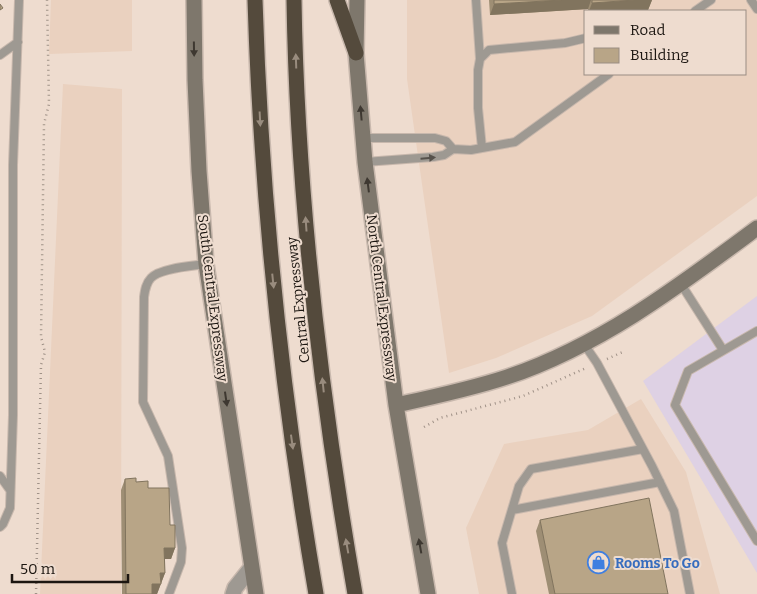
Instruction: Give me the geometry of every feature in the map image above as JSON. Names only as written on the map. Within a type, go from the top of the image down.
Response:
[{"type":"highway","name":"Central Expressway","points":[[255,0],[261,142],[276,313],[295,464],[316,594]]},
{"type":"highway","name":"Central Expressway","points":[[294,0],[299,123],[307,235],[324,396],[355,594]]},
{"type":"highway","points":[[337,0],[356,53]]},
{"type":"main road","name":"South Central Expressway","points":[[194,0],[199,171],[206,264],[250,568],[256,594]]},
{"type":"main road","name":"North Central Expressway","points":[[356,0],[356,53],[365,162],[396,405],[428,594]]},
{"type":"main road","points":[[396,405],[444,395],[506,378],[584,344],[629,319],[681,284],[757,228]]},
{"type":"street","points":[[233,594],[234,588],[250,568]]},
{"type":"lane","points":[[0,527],[10,508],[13,415],[13,164],[19,0]]},
{"type":"lane","points":[[476,0],[480,59],[478,70],[478,108],[482,148]]},
{"type":"lane","points":[[696,0],[699,9],[711,0]]},
{"type":"lane","points":[[751,0],[757,9]]},
{"type":"lane","points":[[480,59],[489,50],[565,43],[584,38]]},
{"type":"lane","points":[[0,55],[18,42]]},
{"type":"lane","points":[[365,162],[433,158],[444,155],[454,149],[471,150],[515,142],[607,75]]},
{"type":"lane","points":[[363,138],[435,138],[446,141],[454,149]]},
{"type":"lane","points":[[169,594],[181,562],[182,548],[168,456],[143,402],[144,297],[146,285],[150,278],[157,273],[206,264]]},
{"type":"lane","points":[[681,284],[723,350]]},
{"type":"lane","points":[[757,331],[688,371],[675,405],[757,540]]},
{"type":"lane","points":[[584,344],[597,363],[643,448],[674,511],[690,594]]},
{"type":"lane","points":[[512,594],[502,543],[519,486],[531,469],[643,448]]},
{"type":"lane","points":[[0,476],[10,490]]},
{"type":"lane","points":[[512,510],[660,482]]},
{"type":"path","points":[[36,594],[41,365],[44,352],[41,337],[44,124],[49,104],[47,0]]},
{"type":"path","points":[[424,427],[440,418],[523,396],[625,351]]},
{"type":"shaded area","points":[[51,0],[132,0],[132,51],[49,54]]},
{"type":"shaded area","points":[[407,0],[757,0],[757,196],[592,316],[496,358],[449,373],[407,79]]},
{"type":"shaded area","points":[[63,84],[122,89],[121,594],[40,594]]},
{"type":"shaded area","points":[[757,296],[757,573],[643,381]]},
{"type":"shaded area","points":[[641,399],[686,472],[720,594],[479,594],[466,528],[504,444],[588,430]]},
{"type":"building","points":[[494,0],[562,0],[494,4]]},
{"type":"building","points":[[592,0],[635,0],[592,3]]},
{"type":"building","points":[[136,478],[136,482],[148,481],[148,488],[169,488],[170,525],[175,525],[175,548],[164,548],[165,573],[160,573],[161,584],[152,584],[152,594],[126,594],[125,479]]},
{"type":"building","name":"Rooms To Go","points":[[649,498],[668,594],[555,594],[540,520]]},
{"type":"place","name":"Rooms To Go","points":[[599,563]]}]
